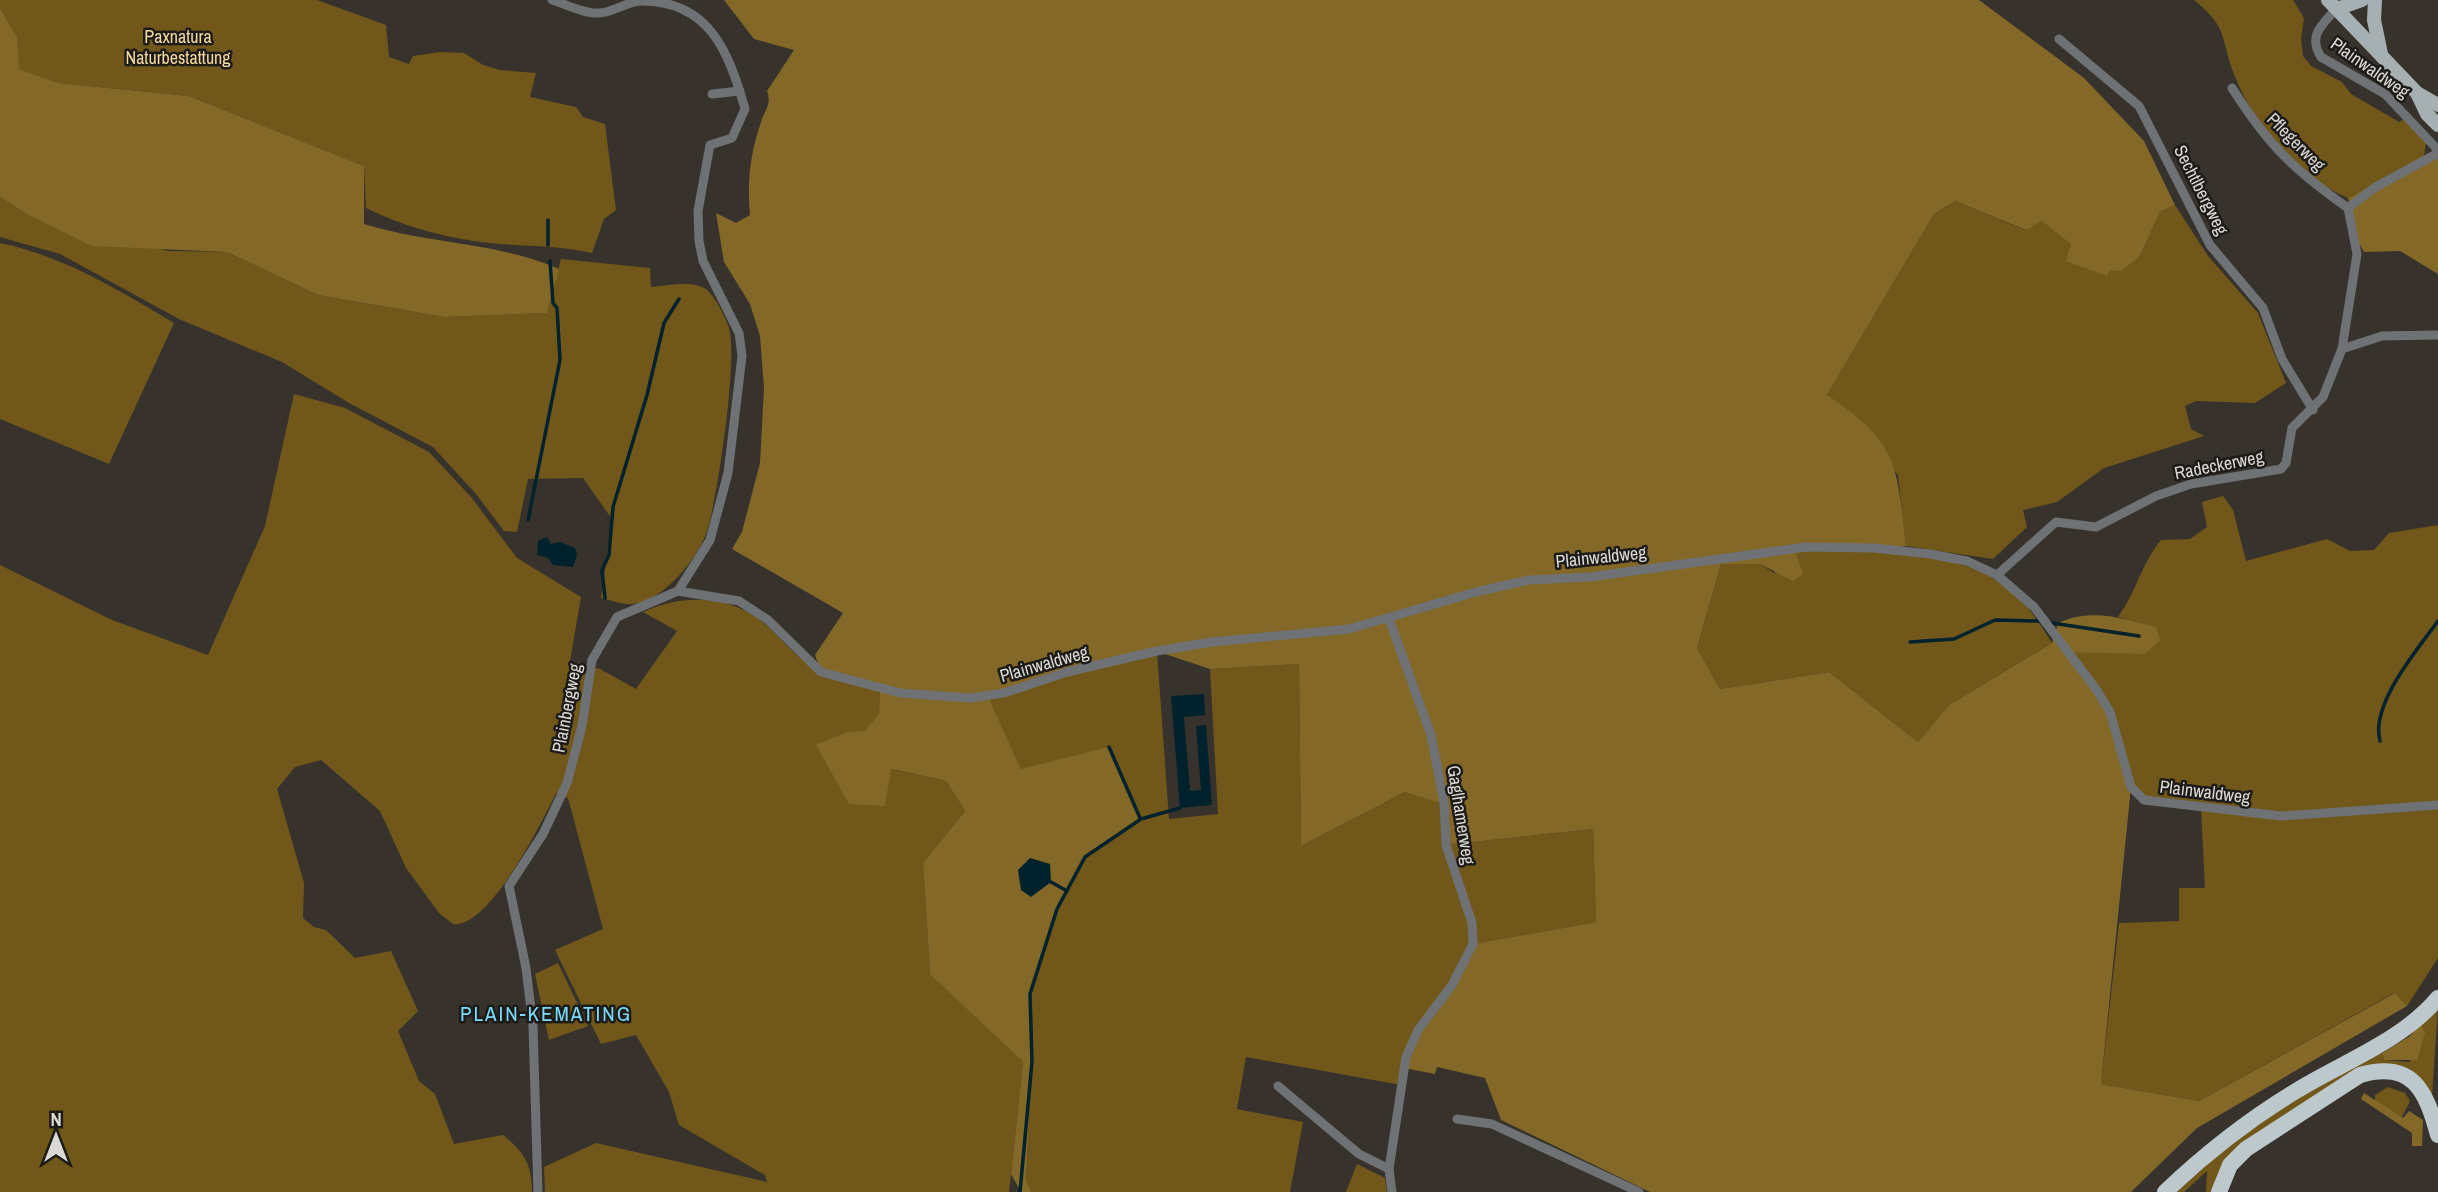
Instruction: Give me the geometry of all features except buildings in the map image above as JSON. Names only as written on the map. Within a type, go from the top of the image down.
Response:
[{"type":"highway","points":[[2165,1192],[2249,1122],[2396,1034],[2438,998]]},
{"type":"highway","points":[[2219,1192],[2230,1165],[2246,1149],[2360,1075],[2396,1072],[2418,1085],[2428,1100],[2438,1135]]},
{"type":"main road","points":[[2336,3],[2362,0]]},
{"type":"main road","points":[[2375,0],[2374,20],[2382,55]]},
{"type":"main road","points":[[2336,3],[2417,93],[2427,114],[2438,125]]},
{"type":"main road","points":[[2417,93],[2438,105]]},
{"type":"street","points":[[552,0],[599,14],[639,1],[667,3],[689,10],[716,34],[745,109],[732,138],[709,145],[698,212],[703,261],[739,333],[740,383],[729,473],[710,540],[678,591]]},
{"type":"street","name":"Plainwaldweg","points":[[2336,3],[2316,32],[2315,48],[2322,57],[2385,94],[2438,152]]},
{"type":"street","name":"Sechtlbergweg","points":[[2059,39],[2139,106],[2210,245],[2263,307],[2282,359],[2313,410]]},
{"type":"street","name":"Pflegerweg","points":[[2232,88],[2260,132],[2300,174],[2348,208]]},
{"type":"street","points":[[712,94],[740,91]]},
{"type":"street","points":[[2438,152],[2374,188],[2348,208],[2357,254],[2342,349],[2382,336],[2438,335]]},
{"type":"street","name":"Radeckerweg","points":[[1997,575],[2056,522],[2096,527],[2156,496],[2191,484],[2281,469],[2286,463],[2292,428],[2313,410],[2323,397],[2342,349]]},
{"type":"street","name":"Plainwaldweg","points":[[678,591],[739,601],[768,620],[821,672],[900,693],[970,698],[1004,693],[1067,672],[1157,651],[1212,642],[1349,629],[1476,592],[1529,580],[1590,578],[1806,547],[1874,548],[1930,554],[1966,561],[1997,575],[2034,607],[2096,689],[2110,712],[2131,788],[2144,800],[2281,816],[2438,805]]},
{"type":"street","name":"Plainbergweg","points":[[538,1192],[533,1026],[526,968],[509,886],[543,834],[567,783],[582,726],[592,660],[617,617],[678,591]]},
{"type":"street","name":"Gaglhamerweg","points":[[1389,619],[1431,735],[1444,803],[1446,845],[1472,923],[1473,944],[1452,985],[1418,1031],[1406,1057],[1389,1169],[1392,1192]]},
{"type":"street","points":[[1278,1086],[1359,1154],[1389,1169]]},
{"type":"street","points":[[1457,1119],[1492,1124],[1639,1192]]},
{"type":"green space","name":"Paxnatura Naturbestattung","points":[[0,0],[317,0],[386,25],[389,57],[409,64],[413,56],[440,52],[464,53],[483,65],[500,70],[536,73],[530,97],[576,107],[583,117],[605,124],[616,210],[604,219],[592,253],[474,241],[418,229],[366,208],[364,166],[189,96],[58,83],[18,69],[17,37],[0,8]]},
{"type":"green space","points":[[2194,0],[2293,0],[2304,18],[2301,39],[2303,56],[2311,66],[2342,82],[2351,94],[2399,122],[2404,119],[2426,143],[2424,156],[2348,198],[2311,176],[2279,147],[2253,113],[2234,74],[2218,26]]},
{"type":"green space","points":[[0,197],[25,213],[168,251],[227,252],[318,295],[444,317],[547,313],[561,259],[650,268],[651,287],[681,284],[702,287],[718,303],[729,328],[731,344],[729,396],[721,458],[704,539],[689,564],[657,595],[633,604],[601,598],[612,519],[583,478],[528,479],[517,532],[504,531],[476,494],[433,447],[349,403],[282,362],[179,319],[60,254],[0,237]]},
{"type":"green space","points":[[1955,201],[2025,230],[2042,221],[2110,269],[2140,256],[2160,212],[2175,205],[2208,256],[2258,313],[2286,383],[2255,403],[2196,401],[2185,406],[2191,429],[2204,436],[2104,468],[2057,502],[2023,510],[2027,527],[1993,559],[1906,546],[1898,475],[1827,395],[1934,214]]},
{"type":"green space","points":[[0,243],[68,265],[174,323],[109,464],[0,419]]},
{"type":"green space","points":[[294,394],[345,408],[429,452],[471,497],[517,558],[581,597],[570,661],[600,669],[636,689],[677,631],[643,612],[674,602],[706,600],[721,602],[751,614],[815,669],[880,689],[879,713],[865,732],[847,732],[817,746],[890,769],[946,781],[965,811],[923,863],[930,973],[1023,1062],[1009,1192],[545,1192],[544,1167],[596,1143],[767,1182],[765,1175],[679,1125],[669,1092],[636,1035],[601,1044],[555,950],[603,929],[568,798],[556,793],[527,849],[498,892],[482,910],[467,921],[453,924],[439,913],[406,868],[380,811],[321,760],[295,767],[277,789],[304,883],[303,918],[314,927],[326,930],[355,958],[391,951],[418,1011],[398,1031],[419,1081],[435,1094],[454,1144],[503,1135],[525,1159],[532,1192],[0,1192],[0,565],[112,620],[208,655],[265,526]]},
{"type":"green space","points":[[2223,496],[2233,510],[2246,561],[2327,539],[2350,551],[2374,550],[2389,533],[2438,525],[2438,958],[2407,1006],[2394,993],[2199,1101],[2101,1084],[2119,923],[2179,921],[2179,888],[2205,888],[2201,808],[2144,800],[2131,787],[2069,652],[2156,627],[2118,617],[2161,540],[2190,539],[2207,527],[2202,502]]},
{"type":"green space","points":[[1811,550],[1914,554],[1965,565],[1988,575],[2016,595],[2033,614],[2052,643],[1949,705],[1918,742],[1829,672],[1720,689],[1697,648],[1721,564],[1760,564],[1774,573],[1795,554]]},
{"type":"green space","points":[[1157,651],[1169,819],[1218,814],[1210,669],[1299,664],[1301,846],[1405,792],[1444,803],[1446,845],[1593,829],[1596,922],[1473,944],[1418,1031],[1401,1085],[1246,1057],[1237,1109],[1303,1122],[1290,1192],[1032,1192],[1026,1180],[1032,1062],[1030,994],[1057,909],[1085,857],[1141,819],[1021,769],[987,697]]},
{"type":"green space","points":[[558,963],[588,1026],[549,1040],[535,974]]},
{"type":"green space","points":[[2438,1006],[2432,1097],[2420,1081],[2351,1073],[2243,1142],[2215,1192],[2206,1192],[2207,1171],[2184,1192],[2173,1192],[2257,1122],[2373,1054],[2382,1053],[2384,1060],[2410,1062],[2420,1023]]},
{"type":"green space","points":[[2388,1087],[2405,1093],[2410,1101],[2401,1119],[2375,1103],[2375,1095]]},
{"type":"green space","points":[[1357,1164],[1385,1178],[1387,1192],[1346,1192]]},
{"type":"shaded area","points":[[724,0],[1979,0],[2084,78],[2144,141],[2175,205],[2160,212],[2140,256],[2121,271],[2110,270],[2107,276],[2066,261],[2071,244],[2042,221],[2026,230],[1955,201],[1934,214],[1827,395],[1868,428],[1890,458],[1900,495],[1906,546],[1872,551],[1811,550],[1796,554],[1803,574],[1793,581],[1760,564],[1721,564],[1697,648],[1720,689],[1829,672],[1918,742],[1949,705],[2052,643],[2058,623],[2070,618],[2095,615],[2156,627],[2160,640],[2145,654],[2070,652],[2110,712],[2131,787],[2101,1084],[2199,1101],[2395,993],[2407,1006],[2197,1128],[2131,1192],[1650,1192],[1501,1120],[1485,1078],[1437,1067],[1435,1074],[1404,1068],[1406,1057],[1473,944],[1596,922],[1593,829],[1446,845],[1444,804],[1405,792],[1301,846],[1299,664],[1210,669],[1156,651],[988,697],[1021,769],[1109,747],[1141,819],[1085,857],[1057,910],[1030,995],[1032,1062],[1026,1180],[1032,1192],[1021,1192],[1011,1174],[1023,1062],[930,974],[923,863],[965,811],[946,781],[891,769],[885,806],[849,804],[816,745],[847,732],[865,731],[879,713],[880,689],[821,672],[815,655],[843,613],[732,549],[742,532],[760,463],[764,388],[760,336],[750,304],[724,262],[716,213],[736,223],[750,215],[750,168],[757,134],[768,103],[767,91],[794,50],[754,39]]},
{"type":"shaded area","points":[[0,8],[17,37],[19,69],[58,83],[189,96],[364,166],[364,224],[413,236],[512,253],[559,269],[547,313],[444,317],[318,295],[227,252],[92,246],[25,213],[0,197]]},
{"type":"shaded area","points":[[2424,156],[2438,157],[2438,274],[2400,251],[2364,252],[2356,238],[2348,198]]},
{"type":"shaded area","points":[[2420,1023],[2425,1033],[2417,1060],[2384,1060],[2382,1053],[2410,1036]]},
{"type":"shaded area","points":[[2364,1093],[2403,1118],[2409,1111],[2423,1120],[2422,1146],[2412,1146],[2412,1133],[2361,1099]]},
{"type":"water","points":[[547,537],[551,544],[560,542],[575,548],[577,555],[573,567],[553,565],[548,558],[537,555],[538,541]]},
{"type":"water","points":[[1204,694],[1205,715],[1184,717],[1190,791],[1201,790],[1196,726],[1206,725],[1212,805],[1180,808],[1171,696]]},
{"type":"water","points":[[1030,858],[1050,864],[1051,882],[1031,897],[1021,890],[1018,870]]},
{"type":"waterway","points":[[548,220],[548,245]]},
{"type":"waterway","points":[[528,520],[560,360],[557,308],[553,303],[550,261]]},
{"type":"waterway","points":[[605,598],[602,570],[609,555],[613,507],[647,395],[664,323],[679,299]]},
{"type":"waterway","points":[[1910,642],[1954,639],[1995,620],[2039,621]]},
{"type":"waterway","points":[[2380,741],[2379,726],[2389,694],[2438,621]]},
{"type":"waterway","points":[[2052,623],[2139,636]]},
{"type":"waterway","points":[[1109,747],[1140,818]]},
{"type":"waterway","points":[[1020,1192],[1032,1062],[1030,994],[1057,909],[1085,857],[1141,819],[1180,808]]},
{"type":"waterway","points":[[1051,882],[1067,891]]},
{"type":"district","name":"PLAIN-KEMATING","points":[[546,1014]]}]
